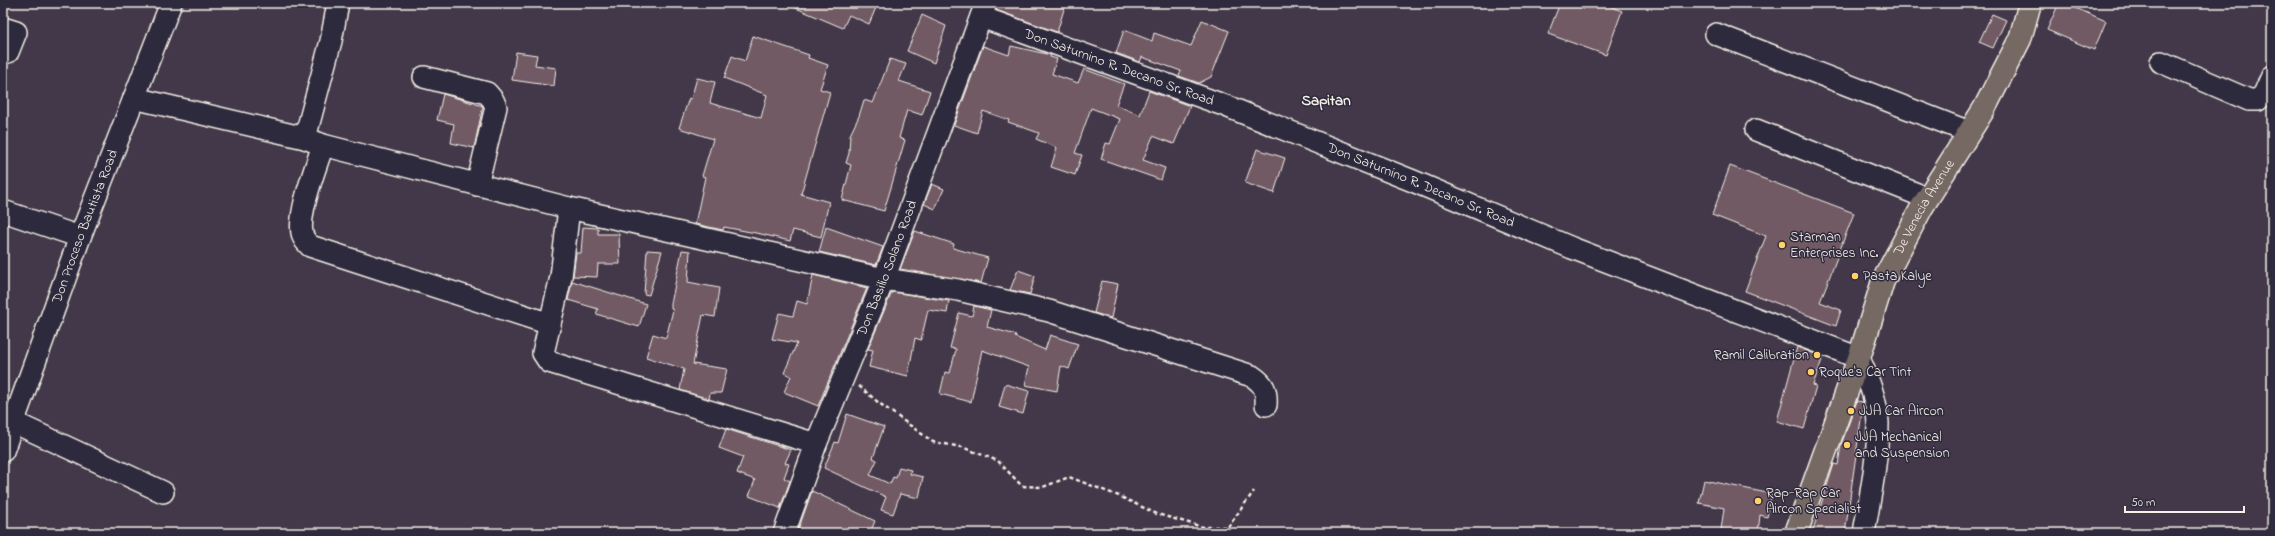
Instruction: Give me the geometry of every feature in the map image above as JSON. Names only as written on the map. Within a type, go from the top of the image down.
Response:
[{"type":"highway","name":"De Venecia Avenue","points":[[1796,533],[1859,358],[1883,281],[1928,198],[1984,109],[2020,39],[2030,3]]},
{"type":"street","name":"Don Proceso Bautista Road","points":[[3,451],[80,237],[171,3]]},
{"type":"street","points":[[338,3],[314,142],[302,227],[304,240],[310,246],[550,324]]},
{"type":"street","name":"Don Basilio Solano Road","points":[[784,533],[844,372],[884,279],[983,10]]},
{"type":"street","name":"Don Saturnino R. Decano Sr. Road","points":[[983,10],[1413,181],[1572,248],[1859,358]]},
{"type":"street","points":[[3,28],[16,32],[8,52],[3,50]]},
{"type":"street","points":[[1716,34],[1969,132]]},
{"type":"street","points":[[2161,62],[2249,100],[2258,100],[2264,94],[2272,76]]},
{"type":"street","points":[[424,77],[487,93],[493,100],[496,107],[477,185]]},
{"type":"street","points":[[134,98],[314,142],[569,208],[884,279],[958,290],[1049,311],[1217,364],[1260,381],[1267,393],[1266,405]]},
{"type":"street","points":[[1756,130],[1928,198]]},
{"type":"street","points":[[569,208],[561,277],[543,353],[549,362],[816,444]]},
{"type":"street","points":[[3,211],[80,237]]},
{"type":"street","points":[[1859,358],[1871,386],[1878,422],[1870,496],[1864,533]]},
{"type":"street","points":[[13,422],[163,492]]},
{"type":"path","points":[[844,372],[879,403],[933,442],[962,446],[998,461],[1022,486],[1043,487],[1069,477],[1119,496],[1157,514],[1203,527],[1228,526],[1254,491]]},
{"type":"building","points":[[784,3],[878,3],[869,24],[849,15],[843,28]]},
{"type":"building","points":[[998,3],[1066,3],[1057,32],[996,10]]},
{"type":"building","points":[[1560,3],[1569,3],[1584,9],[1586,3],[1602,3],[1622,11],[1606,55],[1548,34]]},
{"type":"building","points":[[2059,3],[2064,3],[2106,21],[2094,50],[2047,30]]},
{"type":"building","points":[[1992,14],[2006,20],[1993,48],[1979,42]]},
{"type":"building","points":[[922,15],[946,26],[934,63],[907,51]]},
{"type":"building","points":[[1202,20],[1229,31],[1211,77],[1199,83],[1179,76],[1181,71],[1142,57],[1140,62],[1116,53],[1124,30],[1152,41],[1154,33],[1191,46]]},
{"type":"building","points":[[753,36],[809,55],[808,58],[828,65],[820,89],[830,92],[801,194],[829,202],[821,237],[793,230],[790,241],[724,227],[723,230],[695,224],[705,177],[702,176],[713,139],[679,128],[689,98],[691,99],[697,78],[715,82],[710,103],[761,118],[767,95],[724,78],[732,56],[745,61]]},
{"type":"building","points":[[983,46],[1009,55],[1011,46],[1051,55],[1050,57],[1057,59],[1052,74],[1078,83],[1084,69],[1124,84],[1116,105],[1140,115],[1149,91],[1190,106],[1174,144],[1153,136],[1143,160],[1165,168],[1161,180],[1101,159],[1106,143],[1110,144],[1120,119],[1091,108],[1075,153],[1082,155],[1075,175],[1051,167],[1057,148],[1036,139],[1039,133],[1008,122],[1009,120],[983,111],[977,133],[954,125]]},
{"type":"building","points":[[516,52],[537,55],[535,65],[556,68],[554,86],[512,80]]},
{"type":"building","points":[[890,59],[906,64],[899,81],[930,91],[922,115],[907,110],[899,138],[905,140],[884,211],[842,200],[851,165],[846,163],[849,153],[850,135],[859,116],[864,100],[873,103]]},
{"type":"building","points":[[443,94],[483,106],[474,148],[451,143],[454,124],[437,120]]},
{"type":"building","points":[[1257,149],[1285,158],[1274,193],[1245,183]]},
{"type":"building","points":[[1730,166],[1854,213],[1820,302],[1841,310],[1836,326],[1745,291],[1766,236],[1712,215]]},
{"type":"building","points":[[932,184],[944,189],[935,209],[924,204]]},
{"type":"building","points":[[583,227],[598,228],[598,234],[619,234],[620,264],[598,264],[597,277],[573,276],[576,253],[581,253]]},
{"type":"building","points":[[826,227],[883,247],[876,265],[819,252]]},
{"type":"building","points":[[915,231],[954,244],[953,248],[988,258],[981,283],[900,269]]},
{"type":"building","points":[[647,250],[662,251],[649,295],[644,294]]},
{"type":"building","points":[[682,250],[690,251],[688,282],[719,288],[715,317],[703,315],[693,364],[727,369],[721,393],[710,393],[709,399],[680,390],[684,369],[646,357],[653,334],[666,338],[673,310],[671,309],[671,304]]},
{"type":"building","points":[[1018,270],[1035,276],[1030,294],[1010,290]]},
{"type":"building","points":[[813,275],[867,288],[818,406],[784,392],[791,376],[784,373],[797,343],[772,339],[779,313],[793,316],[797,301],[807,304]]},
{"type":"building","points":[[572,281],[646,304],[639,327],[596,314],[598,309],[568,300]]},
{"type":"building","points":[[1102,281],[1118,284],[1111,318],[1094,313]]},
{"type":"building","points":[[892,292],[949,301],[947,313],[928,310],[921,340],[915,338],[908,376],[869,367],[873,350],[868,349]]},
{"type":"building","points":[[974,306],[991,310],[987,327],[1016,335],[1015,337],[1045,350],[1050,335],[1078,344],[1069,369],[1061,366],[1057,391],[1025,385],[1029,367],[982,350],[971,402],[940,394],[945,372],[950,373],[956,349],[950,348],[959,313],[972,316]]},
{"type":"building","points":[[1797,347],[1823,357],[1813,385],[1816,386],[1804,429],[1777,421]]},
{"type":"building","points":[[1005,384],[1029,391],[1023,414],[999,407]]},
{"type":"building","points":[[1857,401],[1863,402],[1863,405],[1845,533],[1812,533],[1834,464],[1838,465],[1841,445]]},
{"type":"building","points":[[847,414],[884,427],[873,458],[877,460],[870,475],[890,484],[893,477],[896,478],[899,467],[911,470],[910,474],[923,477],[919,498],[900,494],[893,514],[881,510],[886,497],[824,468],[835,442],[838,443]]},
{"type":"building","points":[[726,429],[791,450],[785,463],[789,464],[784,478],[790,481],[780,508],[749,496],[755,480],[737,473],[743,457],[719,448]]},
{"type":"building","points":[[1704,480],[1772,494],[1767,517],[1760,515],[1758,533],[1721,530],[1724,508],[1699,503]]},
{"type":"building","points":[[812,491],[875,521],[870,533],[797,533]]},
{"type":"place","name":"Starman Enterprises Inc.","points":[[1782,245]]},
{"type":"place","name":"Pasta Kalye","points":[[1855,276]]},
{"type":"place","name":"Ramil Calibration","points":[[1817,355]]},
{"type":"place","name":"Roque's Car Tint","points":[[1811,372]]},
{"type":"place","name":"JJA Car Aircon","points":[[1851,411]]},
{"type":"place","name":"JJA Mechanical and Suspension","points":[[1847,445]]},
{"type":"place","name":"Rap-Rap Car Aircon Specialist","points":[[1758,501]]},
{"type":"district","name":"Sapitan","points":[[1326,101]]}]
